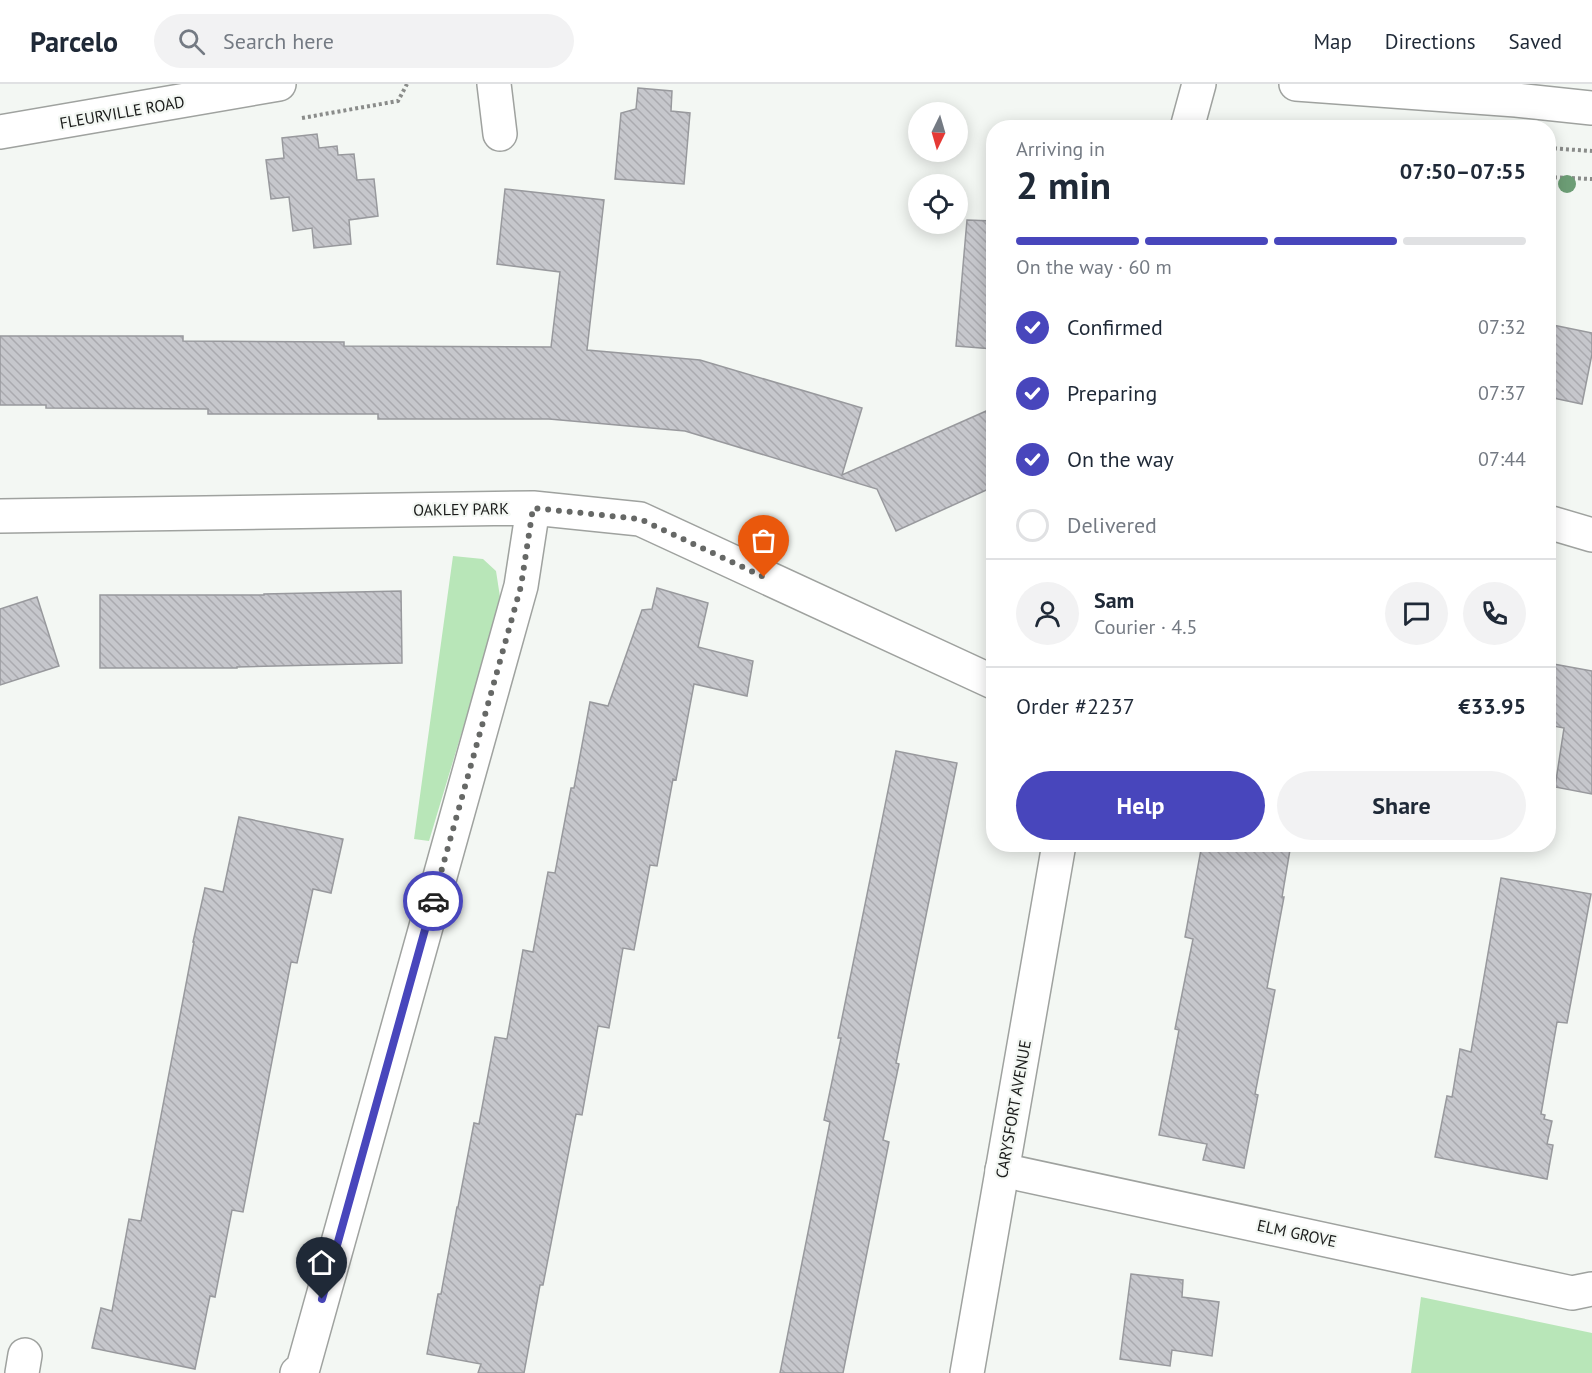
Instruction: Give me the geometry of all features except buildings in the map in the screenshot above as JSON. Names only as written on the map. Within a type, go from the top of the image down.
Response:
[{"type":"street","name":"FLEURVILLE ROAD","points":[[0,132],[214,89],[279,84]]},
{"type":"street","points":[[494,84],[500,134]]},
{"type":"street","points":[[1189,120],[1199,84]]},
{"type":"street","points":[[1296,84],[1516,100],[1592,108]]},
{"type":"street","points":[[297,1373],[303,1368],[518,597],[533,508]]},
{"type":"street","name":"OAKLEY PARK","points":[[0,516],[533,508],[640,519],[986,679]]},
{"type":"street","points":[[1556,524],[1592,535]]},
{"type":"street","name":"CARYSFORT AVENUE","points":[[967,1373],[1058,852]]},
{"type":"street","name":"ELM GROVE","points":[[1002,1170],[1572,1293],[1592,1289]]},
{"type":"path","points":[[1556,149],[1592,152]]},
{"type":"path","points":[[1556,177],[1592,179]]},
{"type":"green space","points":[[453,556],[483,559],[496,571],[500,597],[491,635],[429,841],[414,839]]},
{"type":"green space","points":[[1421,1297],[1592,1333],[1592,1373],[1411,1373]]},
{"type":"way so far","points":[[433,901],[521,586],[533,508],[640,519],[764,577]]},
{"type":"route","points":[[322,1299],[433,901]]}]
